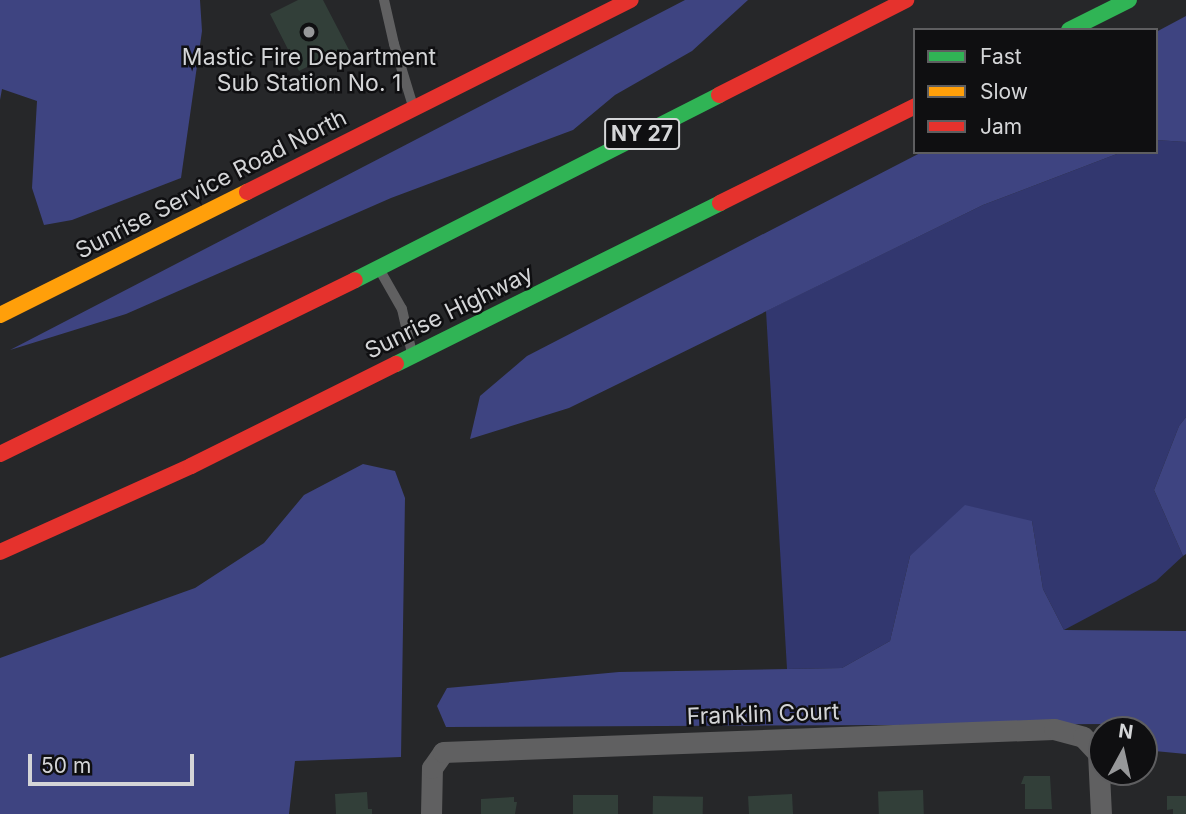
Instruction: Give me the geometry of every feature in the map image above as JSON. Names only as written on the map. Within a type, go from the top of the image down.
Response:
[{"type":"main road","name":"Sunrise Service Road North","points":[[0,314],[631,0]]},
{"type":"main road","name":"NY 27","points":[[0,454],[379,268],[905,0]]},
{"type":"main road","points":[[1073,28],[1129,0]]},
{"type":"main road","name":"Sunrise Highway","points":[[0,552],[191,466],[913,107]]},
{"type":"street","name":"Franklin Court","points":[[431,814],[432,768],[443,752],[1054,729],[1083,737],[1098,753],[1101,814]]},
{"type":"lane","points":[[384,0],[394,44],[414,108]]},
{"type":"lane","points":[[379,268],[402,309],[413,356]]},
{"type":"shaded area","points":[[0,0],[200,0],[202,31],[181,178],[72,220],[44,225],[32,188],[37,101],[2,89],[0,100]]},
{"type":"shaded area","points":[[685,0],[748,0],[692,51],[615,95],[573,130],[391,198],[126,314],[10,350]]},
{"type":"shaded area","points":[[1186,16],[1186,142],[1158,140],[1158,31]]},
{"type":"shaded area","points":[[1158,140],[1186,142],[1186,417],[1179,426],[1154,490],[1183,556],[1156,581],[1064,630],[1043,589],[1032,521],[910,556],[890,641],[842,668],[787,669],[766,311],[983,205],[1117,154],[1158,154]]},
{"type":"shaded area","points":[[918,154],[1117,154],[983,205],[569,408],[470,439],[480,396],[527,356]]},
{"type":"shaded area","points":[[1186,417],[1186,554],[1183,556],[1154,490],[1179,426]]},
{"type":"shaded area","points":[[363,464],[395,471],[405,498],[401,757],[295,761],[289,814],[0,814],[0,658],[195,588],[264,543],[304,495]]},
{"type":"shaded area","points":[[965,505],[1032,521],[1043,589],[1064,630],[1186,631],[1186,754],[1158,751],[1158,716],[1088,716],[1088,724],[446,727],[437,706],[447,688],[619,672],[842,668],[890,641],[910,556]]},
{"type":"building","name":"Mastic Fire Department Sub Station No. 1","points":[[298,0],[323,0],[349,50],[299,71],[270,14]]},
{"type":"building","points":[[1024,776],[1050,776],[1052,809],[1025,809],[1025,784],[1021,784]]},
{"type":"building","points":[[923,790],[924,814],[879,814],[878,792]]},
{"type":"building","points":[[367,792],[368,809],[372,809],[372,814],[336,814],[335,794]]},
{"type":"building","points":[[792,794],[793,814],[749,814],[748,796]]},
{"type":"building","points":[[573,795],[618,795],[618,814],[573,814]]},
{"type":"building","points":[[653,796],[703,797],[703,814],[653,814]]},
{"type":"building","points":[[1167,796],[1186,796],[1186,814],[1173,814],[1173,809],[1167,810]]},
{"type":"building","points":[[514,797],[514,802],[517,802],[515,814],[481,814],[481,799]]},
{"type":"traffic: fast","points":[[1073,28],[1129,0]]},
{"type":"traffic: fast","points":[[355,280],[719,95]]},
{"type":"traffic: fast","points":[[396,364],[720,203]]},
{"type":"traffic: slow","points":[[0,315],[247,192]]},
{"type":"traffic: jam","points":[[247,192],[631,0]]},
{"type":"traffic: jam","points":[[719,95],[906,0]]},
{"type":"traffic: jam","points":[[720,203],[913,107]]},
{"type":"traffic: jam","points":[[0,454],[355,280]]},
{"type":"traffic: jam","points":[[0,552],[191,466],[396,364]]},
{"type":"place","name":"Mastic Fire Department Sub Station No. 1","points":[[309,32]]}]
